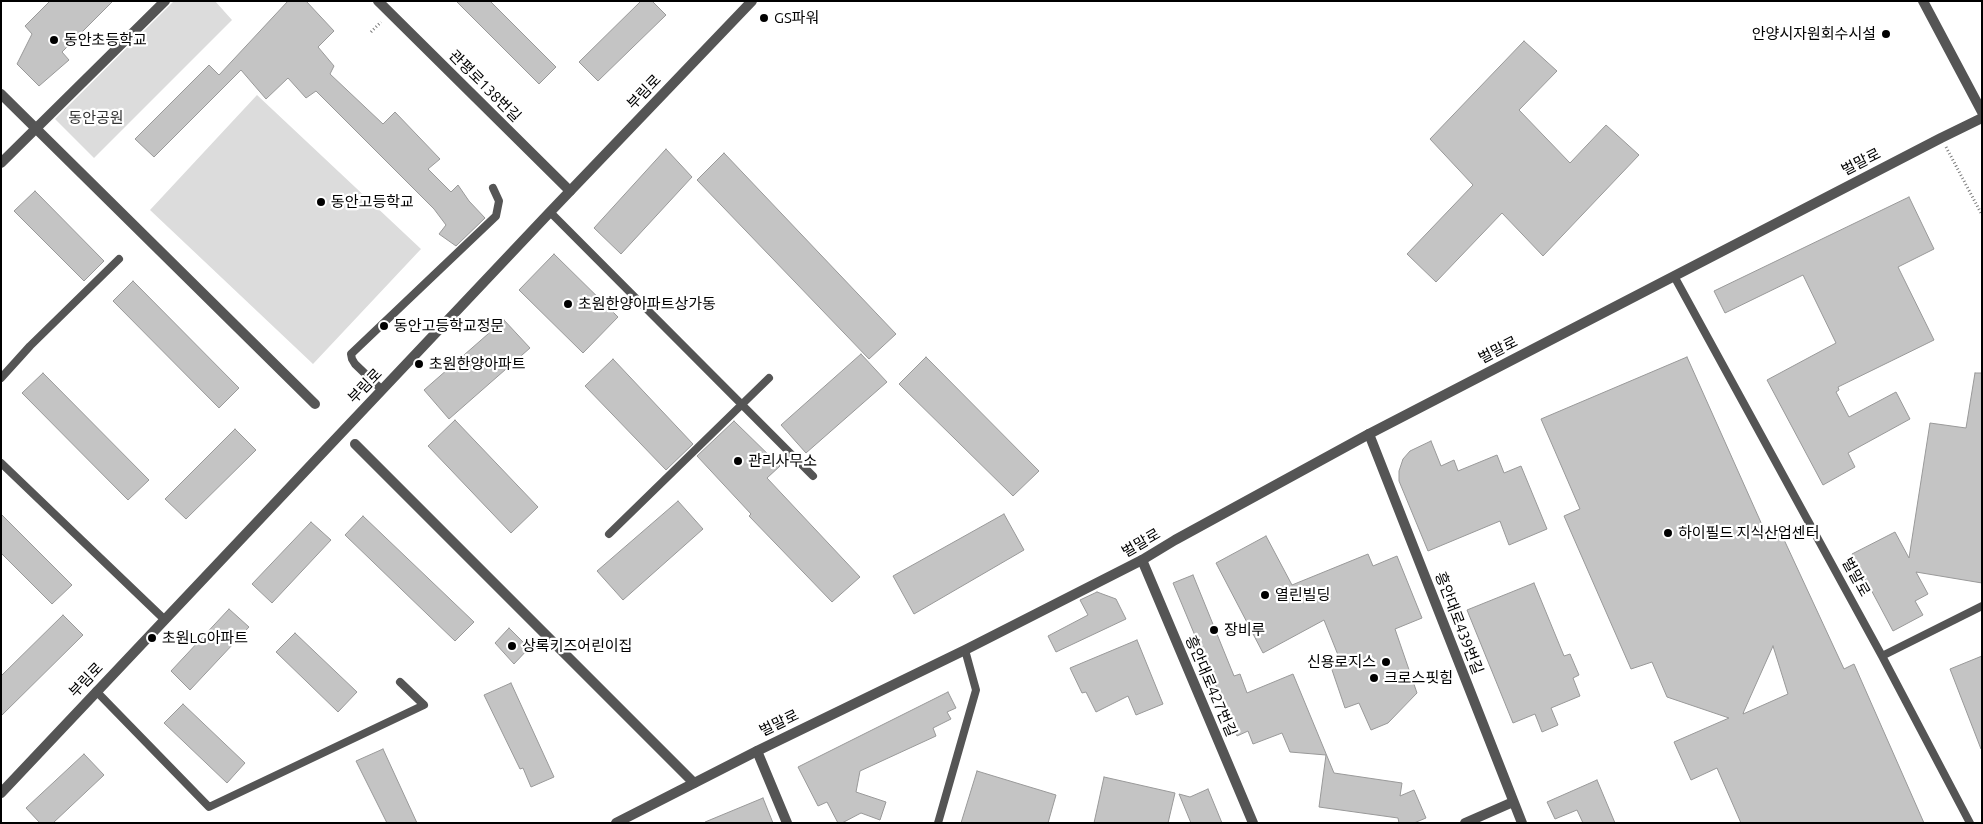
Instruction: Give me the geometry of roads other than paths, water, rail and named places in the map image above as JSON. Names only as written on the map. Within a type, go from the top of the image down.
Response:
[{"type":"street","points":[[1,163],[165,1]]},
{"type":"street","name":"관평로138번길","points":[[378,1],[570,191]]},
{"type":"street","name":"부림로","points":[[1,792],[752,1]]},
{"type":"street","points":[[1923,1],[1982,112]]},
{"type":"street","points":[[1,94],[315,404]]},
{"type":"street","name":"벌말로","points":[[616,823],[757,750],[965,650],[1142,560],[1369,434],[1982,118]]},
{"type":"street","name":"흥안대로439번길","points":[[1369,434],[1522,823]]},
{"type":"street","points":[[355,444],[694,783]]},
{"type":"street","name":"흥안대로427번길","points":[[1142,560],[1253,823]]},
{"type":"street","points":[[757,750],[787,823]]},
{"type":"street","points":[[1465,823],[1513,802]]},
{"type":"lane","points":[[382,390],[355,364],[351,354],[496,216],[500,201],[493,188]]},
{"type":"lane","points":[[550,212],[813,476]]},
{"type":"lane","points":[[1,378],[30,346],[119,258]]},
{"type":"lane","name":"벌말로","points":[[1674,276],[1882,656],[1970,823]]},
{"type":"lane","points":[[609,534],[769,378]]},
{"type":"lane","points":[[1,463],[165,620]]},
{"type":"lane","points":[[1882,656],[1982,606]]},
{"type":"lane","points":[[938,823],[976,690],[965,650]]},
{"type":"lane","points":[[96,691],[209,807],[424,705],[400,682]]},
{"type":"place","name":"GS파워","points":[[764,18]]},
{"type":"place","name":"안양시자원회수시설","points":[[1886,34]]},
{"type":"place","name":"동안초등학교","points":[[54,40]]},
{"type":"place","name":"동안고등학교","points":[[321,202]]},
{"type":"place","name":"초원한양아파트상가동","points":[[568,304]]},
{"type":"place","name":"동안고등학교정문","points":[[384,326]]},
{"type":"place","name":"초원한양아파트","points":[[419,364]]},
{"type":"place","name":"관리사무소","points":[[738,461]]},
{"type":"place","name":"하이필드 지식산업센터","points":[[1668,533]]},
{"type":"place","name":"열린빌딩","points":[[1265,595]]},
{"type":"place","name":"장비루","points":[[1214,630]]},
{"type":"place","name":"초원LG아파트","points":[[152,638]]},
{"type":"place","name":"상록키즈어린이집","points":[[512,646]]},
{"type":"place","name":"신용로지스","points":[[1386,662]]},
{"type":"place","name":"크로스핏힘","points":[[1374,678]]},
{"type":"park label","name":"동안공원","points":[[96,118]]}]
